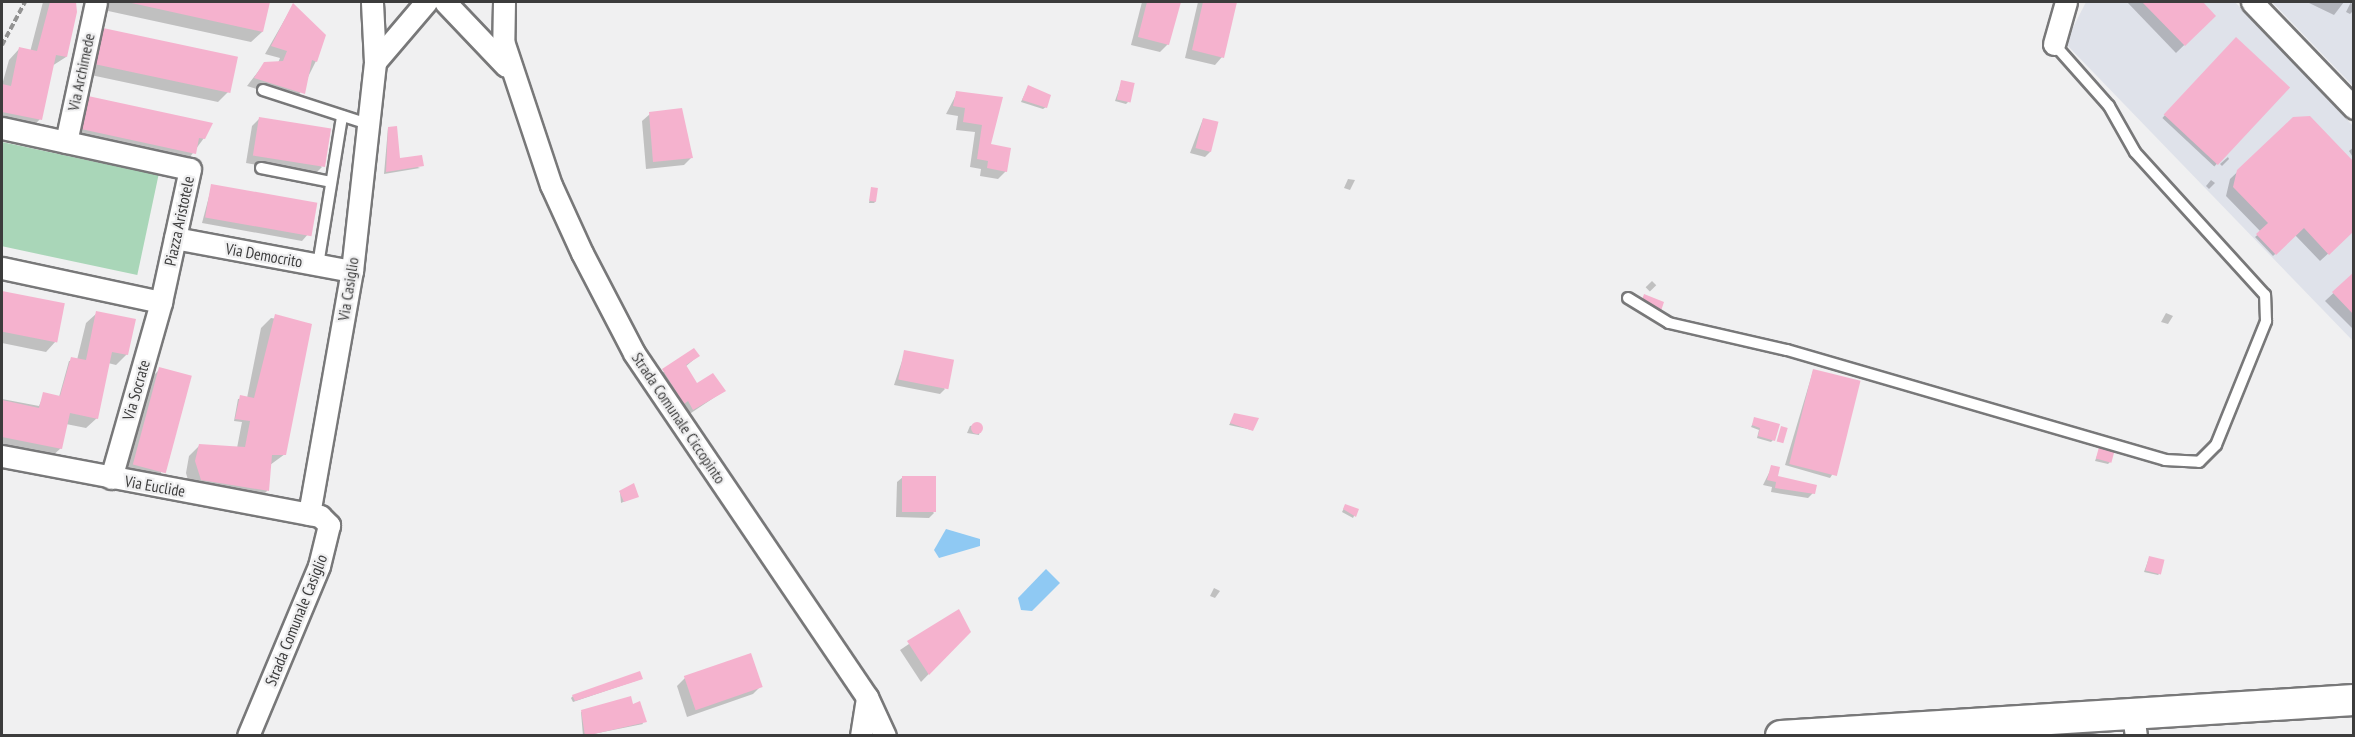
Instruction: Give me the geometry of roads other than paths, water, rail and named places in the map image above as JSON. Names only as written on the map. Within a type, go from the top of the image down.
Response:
[{"type":"main road","points":[[1781,735],[2134,725],[2354,700]]},
{"type":"street","name":"Via Archimede","points":[[66,142],[96,2]]},
{"type":"street","name":"Via Casiglio","points":[[309,514],[352,271],[365,123],[375,62],[372,2]]},
{"type":"street","points":[[375,62],[426,2]]},
{"type":"street","name":"Strada Comunale Ciccopinto","points":[[445,2],[515,78]]},
{"type":"street","name":"Strada Comunale Ciccopinto","points":[[504,2],[503,41],[551,185],[634,353],[867,698],[885,735]]},
{"type":"street","points":[[2054,44],[2066,2]]},
{"type":"street","points":[[2252,2],[2354,108]]},
{"type":"street","name":"Piazza Aristotele","points":[[2,128],[190,169],[161,302]]},
{"type":"street","name":"Via Democrito","points":[[175,238],[352,271]]},
{"type":"street","points":[[2,268],[161,302]]},
{"type":"street","name":"Via Socrate","points":[[111,478],[161,302]]},
{"type":"street","name":"Via Euclide","points":[[2,456],[309,514]]},
{"type":"street","name":"Strada Comunale Casiglio","points":[[248,735],[328,541],[329,525],[309,514]]},
{"type":"street","points":[[861,735],[867,698]]},
{"type":"lane","points":[[1628,298],[1669,323],[1787,350],[2165,460],[2199,462],[2216,445],[2266,321],[2265,295],[2135,152],[2109,106],[2054,44]]},
{"type":"lane","points":[[263,90],[365,123]]},
{"type":"lane","points":[[318,265],[342,116]]},
{"type":"lane","points":[[261,168],[331,182]]},
{"type":"water","points":[[946,529],[980,539],[980,546],[939,558],[934,550]]},
{"type":"water","points":[[1046,569],[1060,583],[1032,611],[1021,610],[1018,598]]}]
